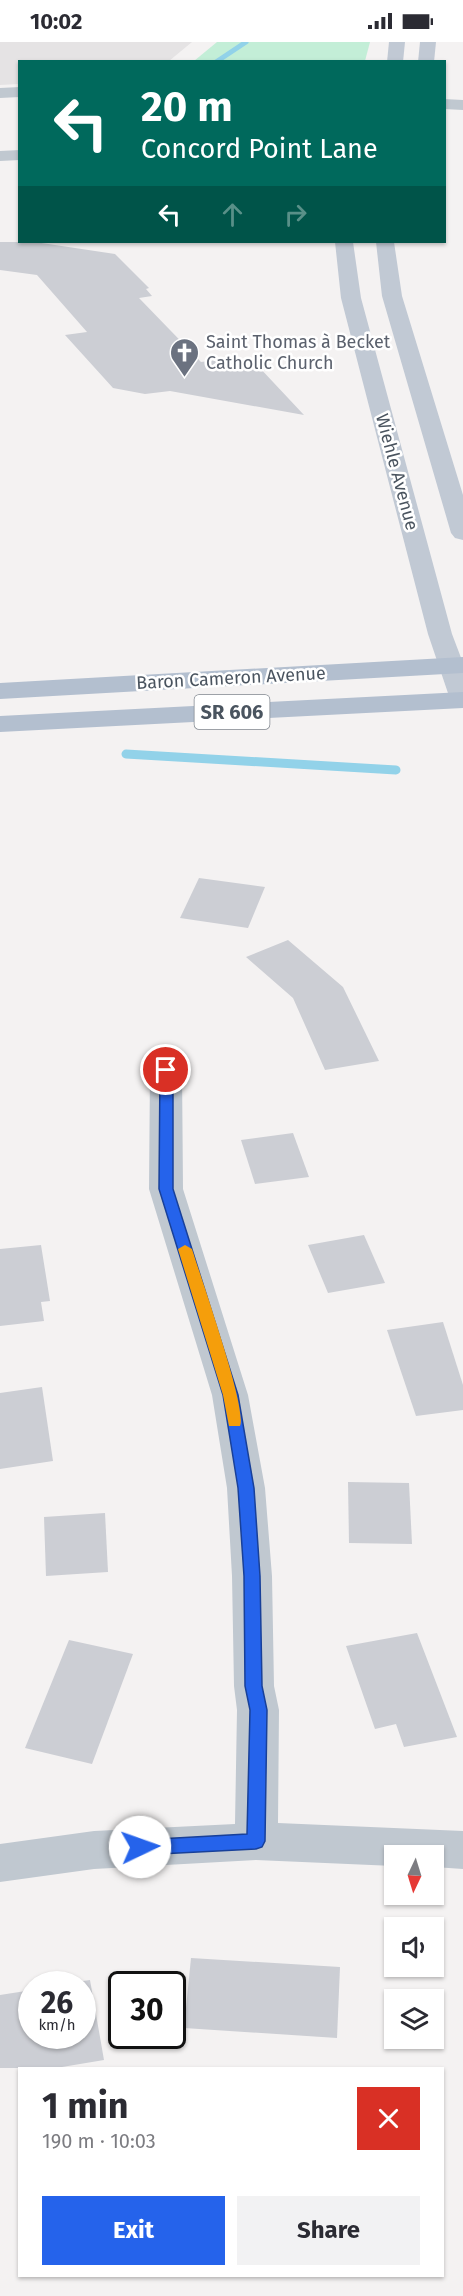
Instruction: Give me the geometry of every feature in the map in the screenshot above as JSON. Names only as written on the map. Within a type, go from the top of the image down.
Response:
[{"type":"main road","points":[[395,60],[397,42]]},
{"type":"main road","points":[[426,60],[428,42]]},
{"type":"main road","name":"Wiehle Avenue","points":[[344,243],[351,298],[422,567],[457,665],[463,699]]},
{"type":"main road","points":[[385,243],[392,296],[463,533]]},
{"type":"main road","name":"Baron Cameron Avenue","points":[[0,691],[457,665]]},
{"type":"main road","name":"Baron Cameron Avenue","points":[[0,724],[463,699]]},
{"type":"street","points":[[0,93],[18,92]]},
{"type":"street","points":[[446,104],[463,105]]},
{"type":"street","points":[[0,156],[18,155]]},
{"type":"street","points":[[166,1070],[166,1189],[230,1395],[246,1488],[252,1576],[254,1686],[258,1710],[256,1841]]},
{"type":"street","points":[[0,1863],[94,1850],[256,1841],[463,1850]]},
{"type":"shaded area","points":[[0,42],[192,42],[170,60],[18,60],[18,84],[0,85]]},
{"type":"green space","points":[[217,42],[370,42],[365,60],[195,60]]},
{"type":"building","points":[[0,242],[42,243],[115,254],[149,288],[146,289],[152,296],[139,298],[201,362],[225,359],[258,366],[304,415],[170,391],[145,394],[113,388],[65,335],[87,332],[37,275],[0,270]]},
{"type":"building","points":[[199,878],[265,887],[248,928],[180,918]]},
{"type":"building","points":[[288,940],[343,987],[379,1061],[325,1070],[293,998],[246,957]]},
{"type":"building","points":[[293,1133],[309,1177],[255,1184],[241,1140]]},
{"type":"building","points":[[364,1235],[385,1283],[328,1293],[308,1245]]},
{"type":"building","points":[[41,1245],[50,1301],[41,1302],[44,1321],[0,1326],[0,1249]]},
{"type":"building","points":[[443,1322],[463,1385],[463,1410],[416,1416],[387,1330]]},
{"type":"building","points":[[42,1387],[53,1461],[0,1469],[0,1393]]},
{"type":"building","points":[[348,1482],[409,1483],[412,1544],[349,1543]]},
{"type":"building","points":[[105,1513],[108,1572],[46,1576],[44,1517]]},
{"type":"building","points":[[417,1633],[457,1737],[404,1747],[396,1724],[375,1729],[346,1646]]},
{"type":"building","points":[[69,1640],[133,1654],[92,1764],[25,1748]]},
{"type":"building","points":[[191,1958],[340,1967],[337,2038],[186,2028]]},
{"type":"building","points":[[18,1992],[18,2049],[96,2049],[96,2014],[104,2060],[62,2067],[0,2068],[0,1995]]},
{"type":"waterway","points":[[219,60],[246,42]]},
{"type":"waterway","points":[[126,754],[396,770]]},
{"type":"slow traffic","points":[[185,1249],[230,1395],[235,1422]]},
{"type":"place","name":"Saint Thomas à Becket Catholic Church","points":[[185,378]]},
{"type":"route","points":[[140,1847],[256,1841],[258,1710],[254,1686],[252,1576],[246,1488],[230,1395],[166,1189],[166,1070]]}]
